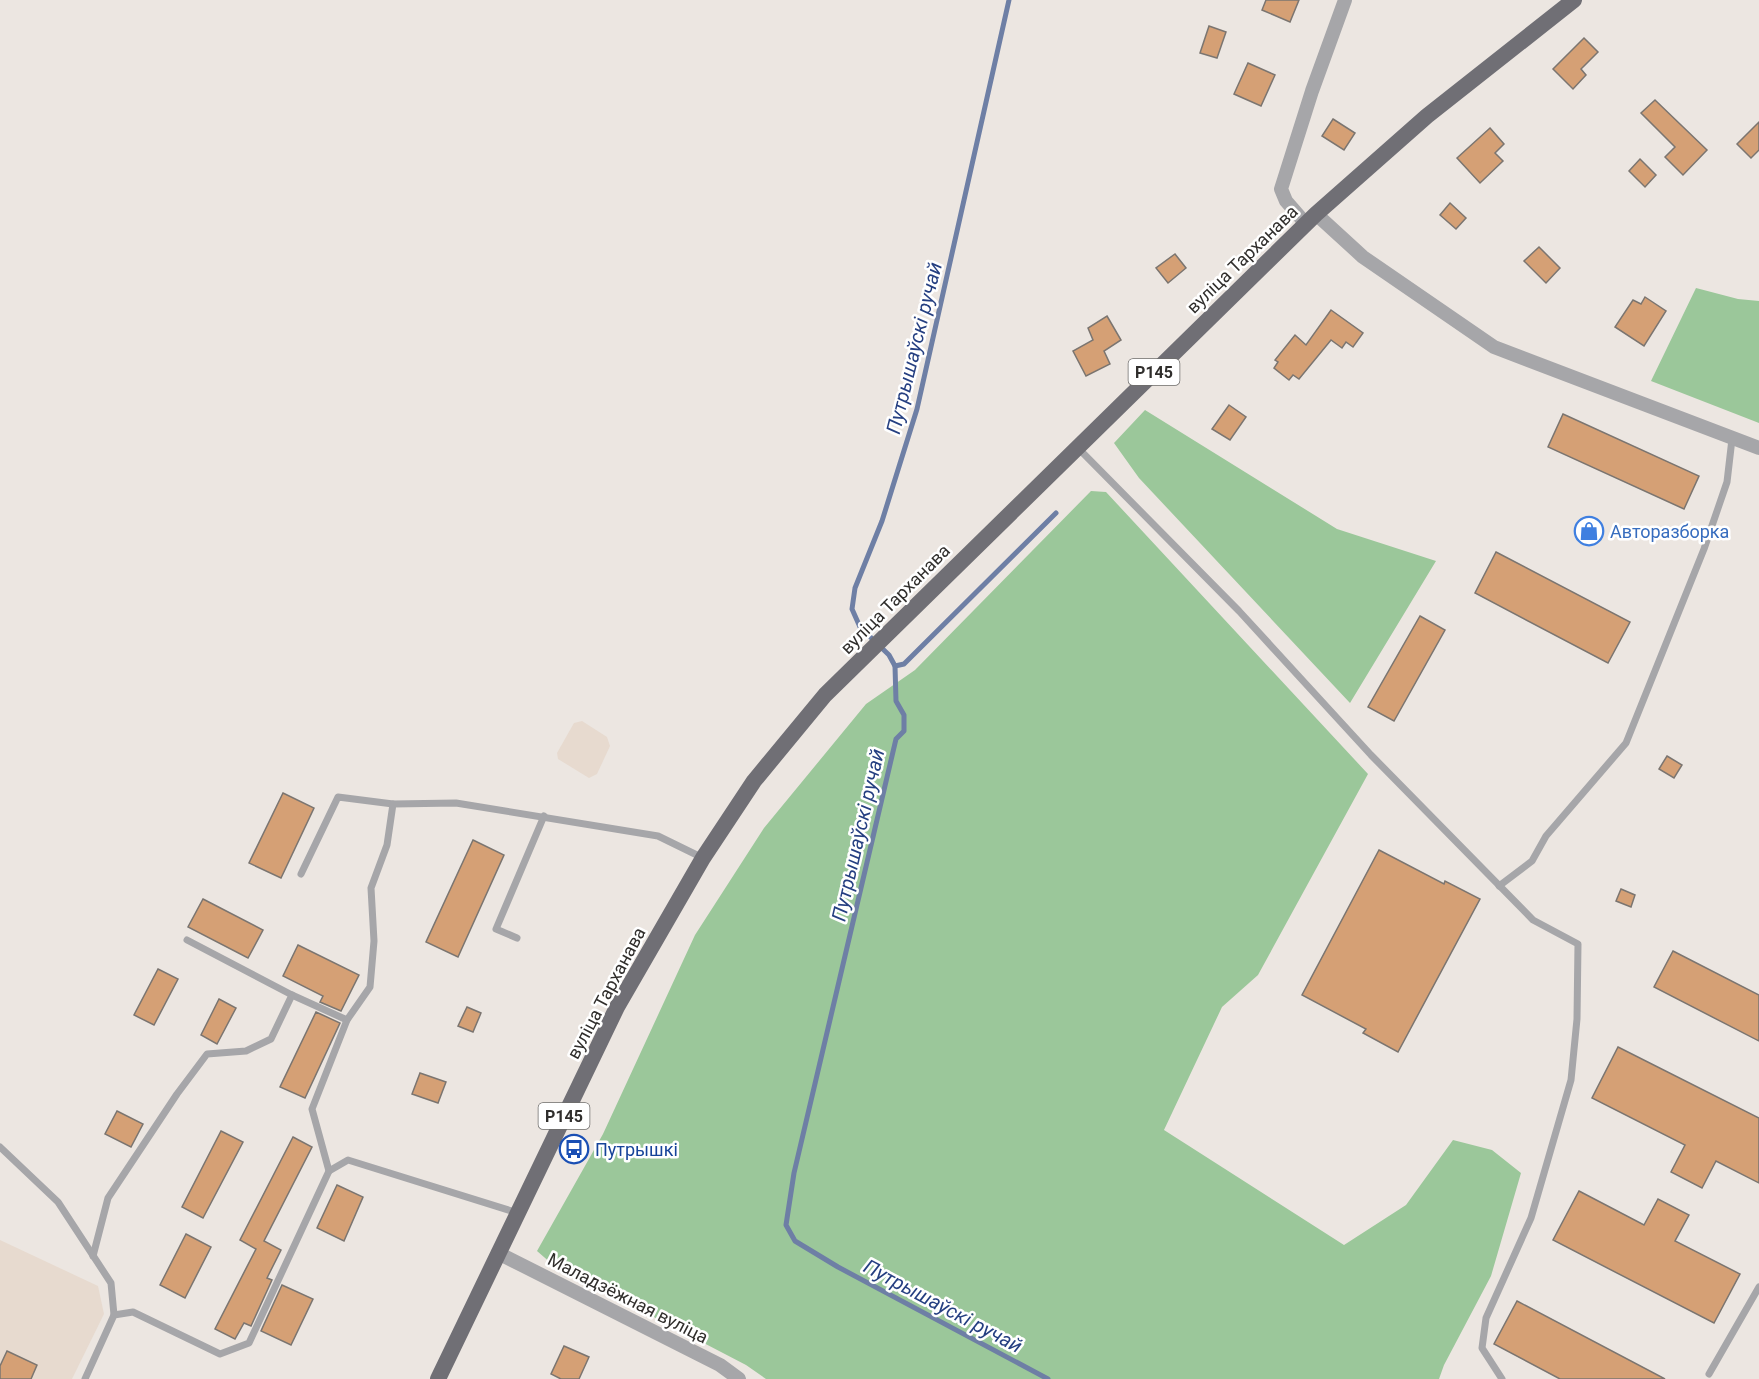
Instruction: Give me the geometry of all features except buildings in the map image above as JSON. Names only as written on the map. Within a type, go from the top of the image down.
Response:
[{"type":"main road","name":"вуліца Тарханава","points":[[438,1379],[617,1007],[703,858],[754,781],[825,695],[1311,219],[1427,116],[1574,0]]},
{"type":"street","points":[[1345,0],[1312,91],[1281,189],[1286,201],[1494,347],[1759,448]]},
{"type":"street","name":"Маладзёжная вуліца","points":[[498,1252],[720,1365],[739,1379]]},
{"type":"lane","points":[[1499,886],[1532,861],[1546,836],[1626,743],[1704,549],[1727,482],[1732,439]]},
{"type":"lane","points":[[1077,447],[1239,611],[1371,755],[1533,920],[1578,944],[1577,1019],[1571,1080],[1531,1218],[1486,1318],[1482,1347],[1502,1379]]},
{"type":"lane","points":[[301,874],[338,796],[393,804],[456,803],[544,816],[658,836],[703,858]]},
{"type":"lane","points":[[329,1171],[312,1109],[347,1020],[370,987],[374,942],[371,888],[387,845],[393,804]]},
{"type":"lane","points":[[517,938],[496,929],[544,816]]},
{"type":"lane","points":[[188,940],[292,995],[347,1020]]},
{"type":"lane","points":[[93,1256],[108,1198],[177,1094],[207,1054],[246,1051],[271,1040],[292,995]]},
{"type":"lane","points":[[0,1147],[58,1202],[111,1283],[114,1315],[85,1379]]},
{"type":"lane","points":[[114,1315],[133,1312],[220,1354],[249,1343],[329,1171],[348,1160],[518,1213]]},
{"type":"lane","points":[[1709,1374],[1759,1287]]},
{"type":"shaded area","points":[[582,721],[607,737],[610,746],[597,774],[589,778],[558,759],[557,753],[574,723]]},
{"type":"shaded area","points":[[0,1240],[98,1286],[104,1314],[72,1379],[0,1379]]},
{"type":"green space","points":[[1696,288],[1738,299],[1759,301],[1759,423],[1651,381]]},
{"type":"green space","points":[[1145,410],[1337,529],[1436,561],[1350,703],[1139,478],[1114,443]]},
{"type":"green space","points":[[1091,491],[1106,492],[1368,774],[1258,975],[1222,1007],[1164,1130],[1344,1245],[1406,1205],[1453,1140],[1492,1150],[1521,1173],[1491,1276],[1444,1365],[1439,1379],[766,1379],[746,1365],[552,1264],[537,1251],[603,1134],[695,935],[764,828],[866,704],[915,670]]},
{"type":"waterway","name":"Путрышаўскі ручай","points":[[1009,0],[917,409],[882,521],[855,588],[852,609],[860,627],[889,655],[895,666],[896,701],[904,715],[904,731],[896,739],[794,1173],[786,1225],[795,1241],[838,1267],[1048,1379]]},
{"type":"waterway","points":[[895,666],[904,664],[1056,513]]},
{"type":"place","name":"Авторазборка","points":[[1589,531]]},
{"type":"place","name":"Путрышкі","points":[[574,1149]]}]
